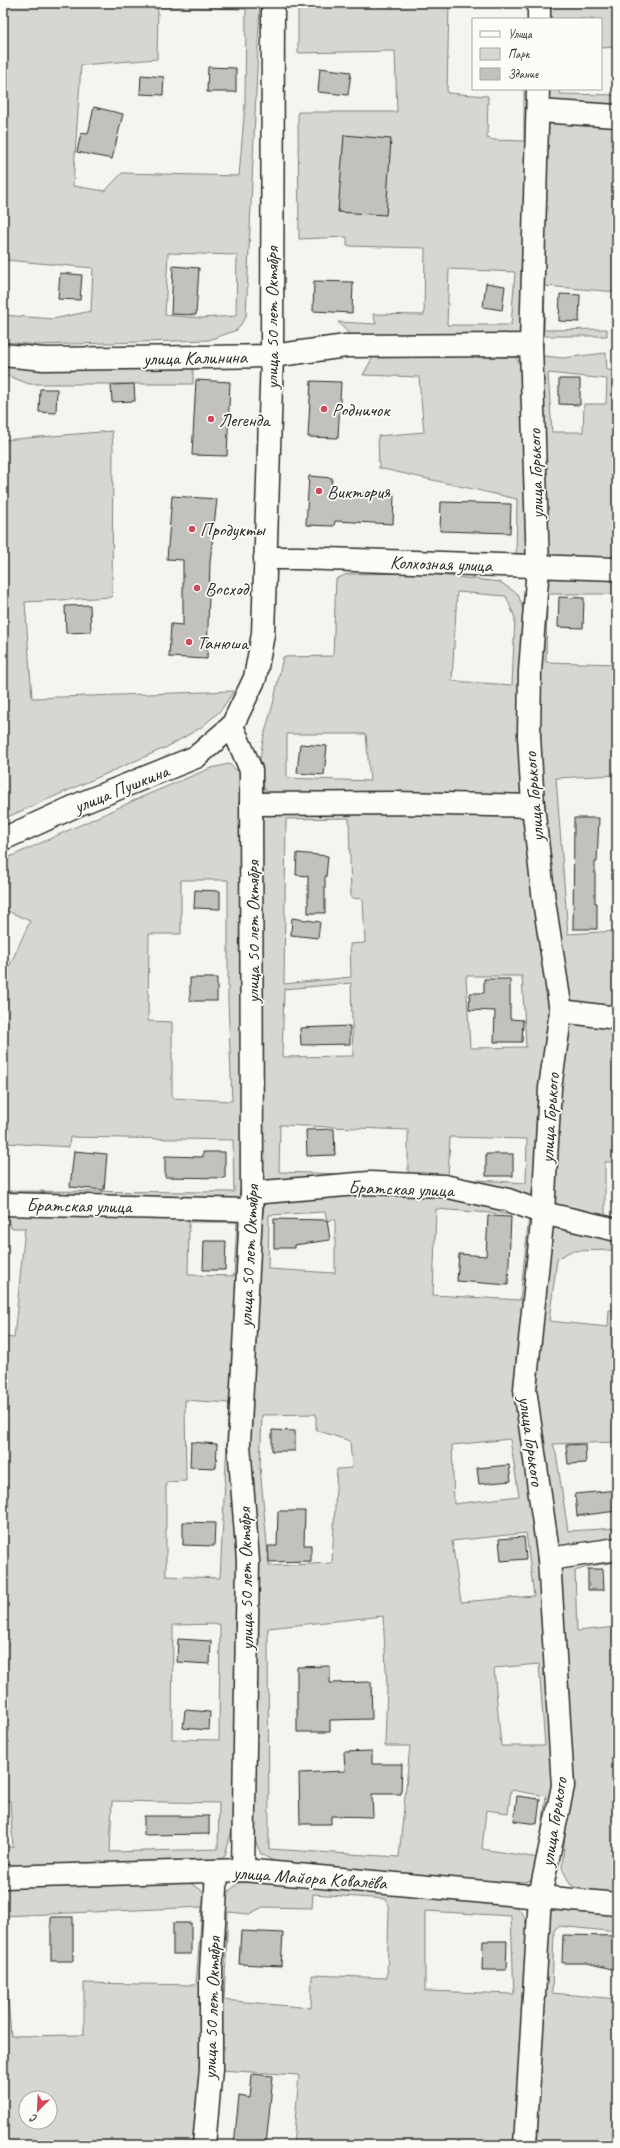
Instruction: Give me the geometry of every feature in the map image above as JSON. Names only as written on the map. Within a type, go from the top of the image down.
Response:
[{"type":"street","name":"улица 50 лет Октября","points":[[243,1870],[248,1561],[238,1444],[252,1201],[251,770],[232,726],[255,678],[264,634],[272,356],[274,3]]},
{"type":"street","points":[[539,3],[539,18]]},
{"type":"street","name":"улица Горького","points":[[525,2145],[540,1896],[563,1786],[549,1559],[525,1389],[543,1212],[550,1088],[562,1011],[544,901],[532,806],[528,736],[530,678],[538,567],[531,345],[538,90]]},
{"type":"street","points":[[538,111],[617,116]]},
{"type":"street","name":"улица Калинина","points":[[3,355],[44,359],[272,356],[346,346],[531,345]]},
{"type":"street","name":"Колхозная улица","points":[[265,558],[538,567],[617,568]]},
{"type":"street","name":"улица Пушкина","points":[[3,839],[82,803],[196,757],[232,726]]},
{"type":"street","points":[[251,804],[396,803],[532,806]]},
{"type":"street","points":[[562,1011],[617,1018]]},
{"type":"street","name":"Братская улица","points":[[3,1204],[252,1201],[368,1183],[444,1186],[508,1200],[543,1212],[617,1230]]},
{"type":"street","points":[[549,1559],[617,1549]]},
{"type":"street","name":"улица Майора Ковалёва","points":[[3,1877],[218,1872],[243,1870],[617,1904]]},
{"type":"street","name":"улица 50 лет Октября","points":[[204,2145],[211,2069],[211,1971],[218,1872]]},
{"type":"green space","points":[[3,3],[260,3],[246,317],[237,330],[209,340],[38,345],[3,342],[3,315],[53,319],[91,311],[93,268],[6,260],[3,284]],"holes":[[[158,7],[246,9],[245,104],[239,176],[122,173],[105,191],[73,186],[81,65],[157,59]],[[168,253],[237,255],[236,316],[200,318],[165,315]]]},
{"type":"green space","points":[[298,3],[449,3],[447,93],[488,96],[487,138],[494,140],[524,141],[524,90],[531,90],[532,118],[520,335],[460,337],[350,335],[338,322],[376,324],[373,314],[424,315],[425,248],[347,246],[347,237],[299,239],[298,112],[397,112],[395,51],[298,53]],"holes":[[[449,269],[515,272],[511,325],[447,325]]]},
{"type":"green space","points":[[543,3],[617,3],[617,47],[602,48],[602,18],[543,18]]},
{"type":"green space","points":[[544,90],[559,90],[560,94],[617,95],[617,108],[562,105],[548,99]]},
{"type":"green space","points":[[575,116],[617,118],[617,292],[545,286],[544,330],[607,329],[607,336],[535,336],[544,136],[548,123]]},
{"type":"green space","points":[[606,353],[607,370],[617,371],[615,548],[617,548],[617,559],[546,558],[534,355],[563,358]],"holes":[[[548,373],[607,379],[606,404],[584,404],[583,432],[552,432]]]},
{"type":"green space","points":[[374,355],[516,357],[523,371],[535,557],[516,557],[517,499],[379,468],[378,436],[424,432],[419,377],[363,375]]},
{"type":"green space","points":[[3,364],[193,367],[193,384],[29,384],[11,377],[3,376]]},
{"type":"green space","points":[[112,431],[112,597],[25,602],[32,698],[234,691],[221,710],[202,727],[167,747],[3,819],[3,724],[10,714],[3,709],[3,440]]},
{"type":"green space","points":[[422,573],[500,582],[518,594],[524,612],[523,799],[267,793],[262,782],[260,758],[264,735],[274,700],[283,657],[333,656],[336,579],[347,574]],"holes":[[[457,592],[506,596],[515,618],[512,685],[452,681]],[[287,734],[366,734],[370,781],[287,778]]]},
{"type":"green space","points":[[559,576],[617,579],[617,594],[547,594],[546,662],[617,664],[617,775],[556,778],[568,934],[617,931],[617,1013],[577,1007],[566,995],[537,758],[545,588],[551,579]]},
{"type":"green space","points":[[229,764],[239,772],[243,786],[245,1206],[3,1200],[3,1191],[234,1192],[233,1140],[70,1137],[69,1147],[6,1143],[3,1154],[3,980],[30,921],[3,909],[3,860],[144,796],[211,768]],"holes":[[[181,880],[228,880],[228,1000],[232,1101],[172,1098],[172,1022],[148,1021],[149,934],[181,934]]]},
{"type":"green space","points":[[261,809],[526,809],[551,1019],[539,1201],[261,1187]],"holes":[[[349,818],[351,898],[363,899],[365,943],[350,944],[351,977],[284,984],[286,819]],[[466,976],[522,976],[526,1047],[470,1048]],[[351,983],[353,1056],[282,1057],[284,989]],[[280,1125],[408,1130],[408,1176],[279,1172]],[[450,1137],[527,1139],[526,1183],[448,1178]]]},
{"type":"green space","points":[[568,1022],[617,1023],[617,1162],[605,1162],[605,1217],[558,1208],[554,1199],[553,1101]]},
{"type":"green space","points":[[447,1191],[538,1214],[518,1370],[546,1596],[554,1761],[550,1817],[542,1868],[530,1881],[507,1884],[281,1865],[261,1854],[254,1838],[249,1441],[258,1219],[267,1200],[291,1194]],"holes":[[[436,1209],[529,1216],[520,1300],[433,1295]],[[325,1212],[327,1221],[335,1219],[335,1273],[268,1269],[269,1215]],[[316,1414],[316,1430],[350,1441],[352,1468],[337,1469],[332,1563],[269,1566],[260,1467],[262,1415]],[[510,1439],[519,1496],[454,1504],[452,1445]],[[526,1533],[534,1596],[461,1602],[452,1541]],[[383,1616],[387,1685],[385,1746],[410,1746],[399,1857],[269,1849],[268,1628]],[[539,1664],[545,1746],[501,1746],[494,1668]],[[511,1790],[546,1796],[538,1858],[482,1849],[486,1810],[508,1813]]]},
{"type":"green space","points":[[3,1208],[246,1215],[241,1546],[233,1826],[225,1856],[214,1865],[3,1870],[3,1847],[13,1847],[10,1801],[3,1800],[3,1337],[14,1338],[25,1228],[11,1228],[8,1220],[3,1220]],"holes":[[[189,1222],[237,1222],[234,1276],[188,1275]],[[185,1400],[229,1403],[220,1578],[166,1576],[166,1482],[186,1481]],[[220,1624],[219,1740],[172,1739],[173,1625]],[[112,1801],[219,1803],[218,1849],[110,1852]]]},
{"type":"green space","points":[[549,1225],[617,1235],[617,1250],[571,1251],[557,1259],[549,1321],[608,1327],[609,1310],[617,1310],[617,1442],[553,1444],[556,1453],[568,1531],[617,1528],[617,1545],[553,1554],[529,1394]]},
{"type":"green space","points":[[617,1556],[617,1562],[590,1566],[575,1571],[577,1631],[617,1627],[617,1893],[579,1890],[570,1884],[562,1868],[567,1812],[554,1566]]},
{"type":"green space","points":[[244,1879],[509,1902],[519,1909],[526,1921],[528,1938],[521,2145],[293,2145],[299,2075],[220,2070],[216,2145],[210,2145],[223,1902],[230,1890]],"holes":[[[313,1894],[386,1899],[389,1909],[387,1978],[312,1975],[311,2008],[224,2000],[228,1912],[249,1914],[263,1907],[312,1908]],[[425,1911],[511,1916],[514,1994],[425,1991]]]},
{"type":"green space","points":[[190,1883],[200,1889],[208,1900],[197,2145],[3,2145],[3,1986],[7,1985],[11,2036],[84,2035],[84,1983],[196,1985],[202,1907],[3,1916],[3,1886]]},
{"type":"green space","points":[[556,1905],[617,1911],[617,1932],[559,1926],[554,1930],[552,1993],[617,1999],[617,2145],[530,2145],[545,1914]]},
{"type":"building","points":[[208,67],[236,68],[236,92],[207,92]]},
{"type":"building","points":[[320,68],[351,72],[348,95],[318,92]]},
{"type":"building","points":[[141,75],[164,77],[163,95],[140,94]]},
{"type":"building","points":[[94,107],[123,114],[112,159],[77,152],[81,133],[88,134]]},
{"type":"building","points":[[344,135],[391,139],[386,215],[338,212]]},
{"type":"building","points":[[173,266],[199,268],[196,315],[171,314]]},
{"type":"building","points":[[60,273],[82,275],[80,300],[58,299]]},
{"type":"building","points":[[314,281],[353,282],[352,313],[313,311]]},
{"type":"building","points":[[486,283],[505,286],[502,310],[483,307]]},
{"type":"building","points":[[560,294],[580,295],[579,322],[559,321]]},
{"type":"building","points":[[559,379],[580,379],[580,405],[559,404]]},
{"type":"building","name":"Легенда","points":[[196,380],[230,382],[227,456],[192,455]]},
{"type":"building","name":"Родничок","points":[[311,381],[341,382],[338,438],[308,437]]},
{"type":"building","points":[[134,384],[135,401],[112,402],[111,385]]},
{"type":"building","points":[[40,389],[57,389],[56,413],[39,412]]},
{"type":"building","points":[[309,476],[332,478],[331,491],[394,495],[393,524],[335,521],[334,526],[306,525]]},
{"type":"building","points":[[172,496],[217,499],[210,562],[207,659],[169,657],[171,624],[183,625],[183,560],[167,559]]},
{"type":"building","points":[[441,502],[511,504],[510,533],[440,531]]},
{"type":"building","points":[[559,597],[584,598],[583,628],[558,627]]},
{"type":"building","points":[[90,605],[91,632],[66,633],[65,606]]},
{"type":"building","points":[[300,744],[327,746],[324,775],[297,773]]},
{"type":"building","points":[[574,818],[599,818],[597,862],[595,862],[595,903],[597,903],[597,929],[573,929]]},
{"type":"building","points":[[297,853],[328,856],[325,877],[325,913],[308,913],[308,876],[296,875]]},
{"type":"building","points":[[195,890],[220,891],[220,909],[194,908]]},
{"type":"building","points":[[292,918],[320,922],[318,938],[291,935]]},
{"type":"building","points":[[190,978],[217,978],[217,1001],[190,1001]]},
{"type":"building","points":[[484,979],[510,979],[510,1019],[523,1020],[522,1042],[494,1042],[495,1011],[469,1010],[470,993],[484,993]]},
{"type":"building","points":[[350,1026],[350,1044],[301,1045],[300,1028]]},
{"type":"building","points":[[334,1129],[335,1155],[307,1156],[306,1130]]},
{"type":"building","points":[[74,1151],[107,1154],[104,1190],[70,1187]]},
{"type":"building","points":[[203,1152],[225,1152],[225,1178],[165,1177],[165,1156],[203,1157]]},
{"type":"building","points":[[486,1154],[513,1154],[513,1176],[486,1176]]},
{"type":"building","points":[[488,1216],[511,1217],[508,1285],[457,1281],[459,1254],[486,1256]]},
{"type":"building","points":[[274,1219],[327,1220],[330,1240],[294,1245],[294,1248],[274,1248]]},
{"type":"building","points":[[204,1241],[226,1241],[225,1270],[203,1270]]},
{"type":"building","points":[[272,1430],[295,1431],[295,1451],[272,1451]]},
{"type":"building","points":[[191,1442],[217,1444],[216,1468],[190,1467]]},
{"type":"building","points":[[585,1444],[586,1463],[568,1464],[566,1445]]},
{"type":"building","points":[[509,1465],[511,1481],[479,1484],[477,1468]]},
{"type":"building","points":[[617,1490],[617,1511],[577,1516],[575,1494]]},
{"type":"building","points":[[278,1511],[305,1511],[304,1545],[311,1545],[311,1561],[269,1562],[268,1546],[277,1546]]},
{"type":"building","points":[[183,1522],[215,1523],[214,1546],[183,1545]]},
{"type":"building","points":[[524,1537],[526,1559],[501,1561],[499,1539]]},
{"type":"building","points":[[588,1569],[603,1569],[604,1590],[588,1590]]},
{"type":"building","points":[[178,1639],[211,1641],[210,1664],[177,1662]]},
{"type":"building","points":[[330,1666],[330,1683],[371,1682],[372,1719],[330,1720],[330,1732],[297,1732],[297,1667]]},
{"type":"building","points":[[185,1710],[210,1712],[209,1730],[183,1728]]},
{"type":"building","points":[[372,1751],[372,1764],[402,1764],[401,1794],[372,1794],[373,1817],[331,1816],[331,1824],[300,1824],[299,1773],[345,1771],[344,1752]]},
{"type":"building","points":[[517,1796],[540,1799],[537,1824],[514,1821]]},
{"type":"building","points":[[144,1816],[209,1816],[209,1834],[144,1835]]},
{"type":"building","points":[[51,1917],[73,1917],[73,1961],[51,1961]]},
{"type":"building","points":[[173,1923],[191,1923],[191,1954],[173,1954]]},
{"type":"building","points":[[241,1931],[283,1933],[281,1966],[239,1964]]},
{"type":"building","points":[[563,1935],[617,1936],[612,1969],[587,1963],[562,1963]]},
{"type":"building","points":[[483,1941],[507,1941],[506,1970],[482,1970]]},
{"type":"building","points":[[252,2074],[273,2076],[266,2145],[234,2145],[239,2096],[250,2098]]},
{"type":"place","name":"Родничок","points":[[324,409]]},
{"type":"place","name":"Легенда","points":[[211,419]]},
{"type":"place","name":"Виктория","points":[[319,491]]},
{"type":"place","name":"Продукты","points":[[192,529]]},
{"type":"place","name":"Восход","points":[[197,588]]},
{"type":"place","name":"Танюша","points":[[189,642]]}]
